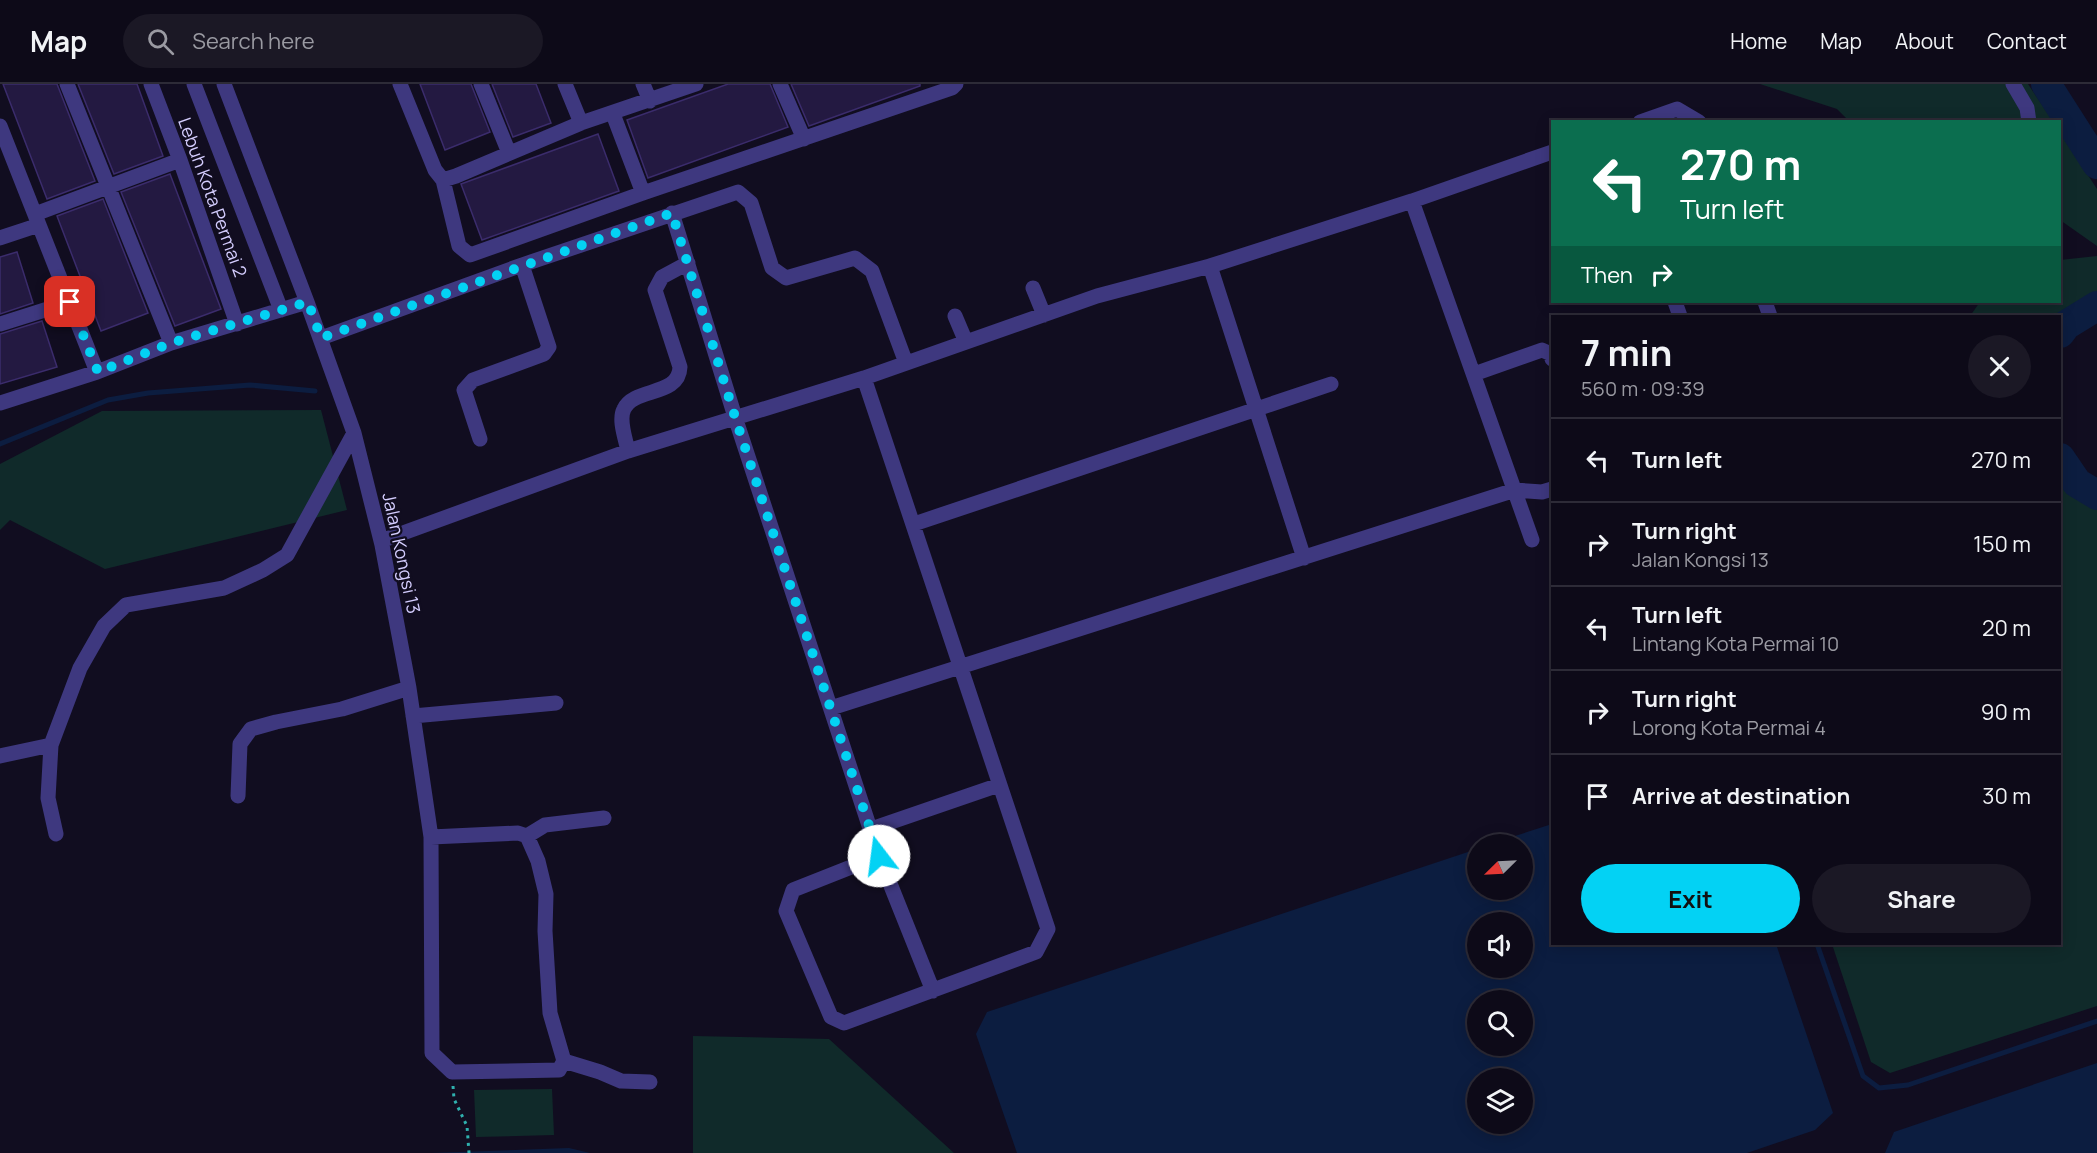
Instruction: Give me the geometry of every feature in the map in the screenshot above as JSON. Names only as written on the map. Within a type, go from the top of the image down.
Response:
[{"type":"street","points":[[67,84],[171,343]]},
{"type":"street","name":"Lebuh Kota Permai 2","points":[[151,84],[237,324]]},
{"type":"street","name":"Lebuh Kota Permai 2","points":[[194,84],[281,310]]},
{"type":"street","name":"Jalan Kongsi 13","points":[[224,84],[308,302],[354,433],[381,541],[409,688],[430,837],[432,1053],[452,1072]]},
{"type":"street","points":[[400,84],[439,175],[459,246],[470,255],[643,193],[952,88],[956,84]]},
{"type":"street","points":[[481,84],[509,153]]},
{"type":"street","points":[[565,84],[581,123]]},
{"type":"street","points":[[643,84],[650,101]]},
{"type":"street","points":[[439,175],[456,176],[581,123],[696,84]]},
{"type":"street","points":[[780,84],[804,139]]},
{"type":"street","points":[[2013,84],[2027,108],[2029,120]]},
{"type":"street","points":[[1646,120],[1677,109],[1696,120]]},
{"type":"street","points":[[613,114],[643,193]]},
{"type":"street","points":[[0,126],[98,372]]},
{"type":"street","points":[[381,541],[628,451],[864,378],[1097,296],[1210,266],[1412,201],[1551,152]]},
{"type":"street","points":[[0,238],[108,187],[180,160]]},
{"type":"street","points":[[321,338],[522,265],[738,192],[751,203],[772,268],[786,278],[855,258],[872,272],[906,363]]},
{"type":"street","points":[[1412,201],[1532,540]]},
{"type":"street","points":[[672,213],[735,417],[879,856],[933,991]]},
{"type":"street","points":[[628,451],[622,419],[624,409],[633,400],[673,383],[680,376],[680,367],[655,290],[662,278],[688,263]]},
{"type":"street","points":[[480,439],[464,390],[473,380],[544,354],[549,347],[522,265]]},
{"type":"street","points":[[1210,266],[1304,558]]},
{"type":"street","points":[[1033,288],[1044,315]]},
{"type":"street","points":[[0,324],[70,302]]},
{"type":"street","points":[[0,403],[98,372],[171,343],[308,302]]},
{"type":"street","points":[[955,316],[966,342]]},
{"type":"street","points":[[1474,374],[1542,350],[1551,354]]},
{"type":"street","points":[[864,378],[1048,929],[1036,952],[844,1023],[831,1017],[786,911],[793,890],[879,856]]},
{"type":"street","points":[[914,524],[1331,384]]},
{"type":"street","points":[[56,834],[48,798],[51,745],[80,668],[104,626],[126,605],[224,588],[263,570],[287,555],[354,433]]},
{"type":"street","points":[[831,708],[1515,490],[1542,492],[1551,489]]},
{"type":"street","points":[[238,796],[240,744],[251,729],[342,709],[409,688]]},
{"type":"street","points":[[413,716],[556,703]]},
{"type":"street","points":[[0,756],[51,745]]},
{"type":"street","points":[[871,828],[999,785]]},
{"type":"street","points":[[526,836],[545,825],[604,818]]},
{"type":"street","points":[[430,837],[518,833],[526,836],[538,861],[546,894],[545,931],[550,1013],[564,1061],[559,1070],[452,1072]]},
{"type":"street","points":[[564,1061],[621,1081],[650,1082]]},
{"type":"path","points":[[452,1072],[454,1100],[466,1126],[469,1153]]},
{"type":"green space","points":[[1760,84],[2028,84],[2052,120],[1848,120],[1837,109]]},
{"type":"green space","points":[[2061,134],[2097,189],[2097,246],[2061,221]]},
{"type":"green space","points":[[2097,256],[2097,296],[2088,297],[2057,315],[1971,315],[1979,303],[2061,303],[2061,260]]},
{"type":"green space","points":[[321,410],[347,510],[105,569],[10,520],[0,530],[0,464],[102,411]]},
{"type":"green space","points":[[2061,471],[2097,507],[2097,1006],[1890,1073],[1871,1062],[1832,945],[2061,945]]},
{"type":"green space","points":[[693,1036],[829,1039],[954,1153],[693,1153]]},
{"type":"green space","points":[[552,1089],[554,1135],[476,1137],[474,1090]]},
{"type":"water","points":[[1551,824],[1551,945],[1776,945],[1833,1113],[1815,1130],[1747,1153],[1017,1153],[976,1034],[987,1012],[1467,852],[1467,900],[1533,900],[1533,834],[1521,834]]},
{"type":"water","points":[[2097,1063],[2097,1153],[1885,1153],[1894,1132]]},
{"type":"water","points":[[569,1148],[590,1153],[431,1153]]},
{"type":"building","points":[[3,84],[57,84],[95,181],[47,199]]},
{"type":"building","points":[[78,84],[137,84],[163,156],[114,174]]},
{"type":"building","points":[[420,84],[471,84],[490,132],[445,150]]},
{"type":"building","points":[[492,84],[536,84],[551,123],[513,137]]},
{"type":"building","points":[[728,84],[770,84],[788,127],[648,178],[627,120]]},
{"type":"building","points":[[791,84],[920,84],[920,86],[809,126]]},
{"type":"building","points":[[598,134],[619,191],[482,240],[461,184]]},
{"type":"building","points":[[170,174],[221,309],[175,326],[121,192]]},
{"type":"building","points":[[103,199],[148,313],[101,331],[57,216]]},
{"type":"building","points":[[17,252],[33,303],[0,314],[0,257]]},
{"type":"building","points":[[42,321],[57,367],[0,384],[0,334]]},
{"type":"waterway","points":[[2046,84],[2097,164]]},
{"type":"waterway","points":[[2061,332],[2066,325],[2097,306]]},
{"type":"waterway","points":[[0,444],[108,400],[148,393],[250,385],[315,391]]},
{"type":"waterway","points":[[2061,459],[2077,483],[2097,495]]},
{"type":"waterway","points":[[1817,945],[1863,1076],[1879,1088],[1908,1085],[2097,1021]]},
{"type":"route","points":[[70,302],[98,372],[171,343],[308,302],[321,338],[672,213],[735,417],[879,856]]}]
